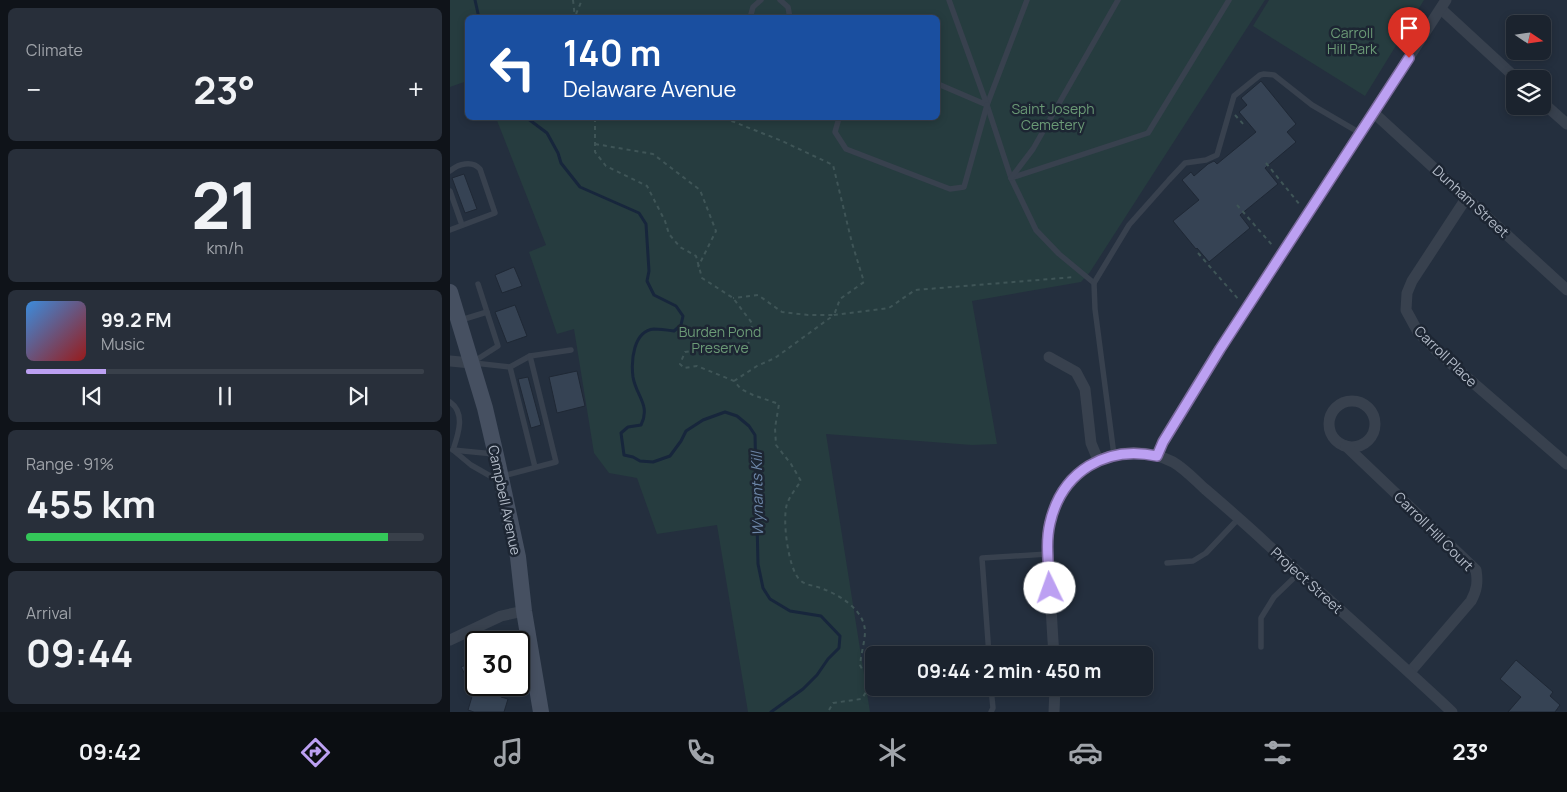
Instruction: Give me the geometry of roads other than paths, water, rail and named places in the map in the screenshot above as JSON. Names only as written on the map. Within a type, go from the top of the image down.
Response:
[{"type":"street","points":[[1157,456],[1163,442],[1220,349],[1444,4],[1509,70]]},
{"type":"street","points":[[1551,110],[1567,124]]},
{"type":"street","name":"Dunham Street","points":[[1374,112],[1567,290]]},
{"type":"street","name":"Carroll Place","points":[[1467,197],[1412,282],[1407,293],[1406,310],[1418,332],[1440,354],[1567,464]]},
{"type":"street","name":"Campbell Avenue","points":[[450,292],[485,408],[496,454],[518,557],[524,611],[541,712]]},
{"type":"street","points":[[1049,357],[1076,372],[1085,389],[1092,443],[1098,460]]},
{"type":"street","points":[[450,361],[471,363]]},
{"type":"street","name":"Carroll Hill Court","points":[[1346,446],[1354,447],[1361,445],[1372,434],[1374,427],[1372,412],[1360,402],[1345,401],[1338,404],[1330,417],[1330,432],[1334,438],[1346,446],[1476,570],[1477,586],[1471,601],[1410,672]]},
{"type":"street","name":"Project Street","points":[[1053,646],[1048,554],[1050,524],[1060,496],[1075,475],[1098,460],[1114,455],[1136,452],[1157,456],[1180,467],[1410,672],[1452,712]]},
{"type":"street","points":[[450,640],[501,616],[524,611]]},
{"type":"street","points":[[1054,712],[1055,696]]},
{"type":"lane","points":[[751,15],[753,8],[761,0]]},
{"type":"lane","points":[[780,0],[788,7],[789,15]]},
{"type":"lane","points":[[949,0],[987,105],[1010,178],[1036,230],[1059,254],[1094,283]]},
{"type":"lane","points":[[838,120],[835,132],[846,148],[950,189],[964,187],[987,105],[1027,0]]},
{"type":"lane","points":[[1010,178],[1034,148],[1118,0]]},
{"type":"lane","points":[[1010,178],[1148,133],[1229,0]]},
{"type":"lane","points":[[1114,455],[1095,309],[1094,283],[1129,225],[1186,163],[1206,160],[1216,155],[1234,96],[1260,75],[1274,75],[1312,105],[1360,133]]},
{"type":"lane","points":[[940,85],[987,105]]},
{"type":"lane","points":[[450,171],[470,163],[477,166],[480,169],[495,213],[450,230]]},
{"type":"lane","points":[[450,190],[462,225]]},
{"type":"lane","points":[[471,363],[498,346],[478,284]]},
{"type":"lane","points":[[459,321],[487,312]]},
{"type":"lane","points":[[471,363],[510,367],[530,356],[571,350]]},
{"type":"lane","points":[[452,450],[472,465],[501,480],[556,462],[536,396],[530,356]]},
{"type":"lane","points":[[510,367],[526,418],[535,468]]},
{"type":"lane","points":[[450,402],[456,408],[460,431],[452,450]]},
{"type":"lane","points":[[452,450],[496,454]]},
{"type":"lane","points":[[1167,563],[1192,561],[1206,553],[1239,518]]},
{"type":"lane","points":[[988,646],[982,558],[1048,554]]},
{"type":"lane","points":[[1260,647],[1261,618],[1274,597],[1299,573]]},
{"type":"lane","points":[[991,696],[991,712]]},
{"type":"waterway","name":"Wynants Kill","points":[[475,0],[478,15]]},
{"type":"waterway","name":"Wynants Kill","points":[[530,120],[547,133],[558,153],[561,163],[580,187],[639,213],[646,224],[649,271],[647,281],[654,295],[676,306],[683,316],[681,325],[674,331],[654,329],[647,331],[642,335],[635,348],[632,370],[635,384],[644,406],[644,418],[641,425],[628,427],[621,433],[624,455],[640,461],[653,462],[670,456],[686,431],[703,420],[725,412],[737,416],[749,426],[755,435],[758,564],[763,588],[770,599],[790,611],[821,616],[840,636],[839,648],[828,659],[817,675],[803,689],[771,712]]},
{"type":"park label","name":"Carroll Hill Park","points":[[1352,40]]},
{"type":"park label","name":"Saint Joseph Cemetery","points":[[1053,116]]},
{"type":"park label","name":"Burden Pond Preserve","points":[[720,340]]}]
